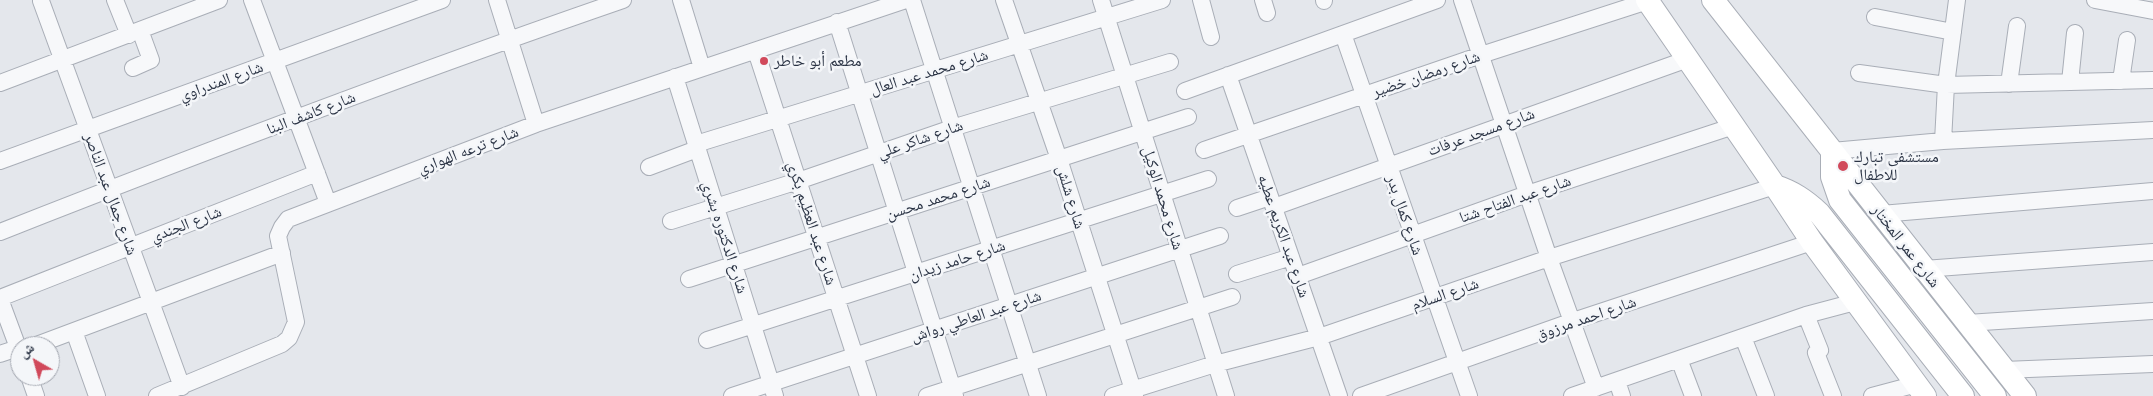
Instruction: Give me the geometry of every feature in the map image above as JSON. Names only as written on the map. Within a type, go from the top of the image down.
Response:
[{"type":"main road","points":[[1648,0],[1776,186],[1812,242],[1921,390]]},
{"type":"main road","name":"شارع عمر المختار","points":[[1713,0],[2025,396]]},
{"type":"main road","points":[[1832,151],[1832,176],[1840,200],[1995,396]]},
{"type":"main road","points":[[1776,186],[1792,192],[1819,213],[1964,396]]},
{"type":"street","points":[[115,0],[151,60],[133,68]]},
{"type":"street","points":[[0,83],[217,0]]},
{"type":"street","points":[[252,0],[328,203]]},
{"type":"street","name":"شارع المندراوي","points":[[0,161],[442,0]]},
{"type":"street","points":[[497,0],[536,124]]},
{"type":"street","name":"شارع كاشف البنا","points":[[0,232],[296,118],[510,39],[623,0]]},
{"type":"street","points":[[681,0],[702,68]]},
{"type":"street","name":"شارع ترعه الهواري","points":[[157,396],[282,344],[289,338],[296,322],[278,236],[288,219],[536,124],[906,0]]},
{"type":"street","points":[[912,0],[1038,396]]},
{"type":"street","name":"شارع شلش","points":[[1004,0],[1059,159],[1134,393]]},
{"type":"street","name":"شارع محمد الوكيل","points":[[1101,0],[1226,396]]},
{"type":"street","name":"شارع محمد عبد العال","points":[[649,167],[696,146],[778,119],[1162,0]]},
{"type":"street","points":[[1201,0],[1211,37]]},
{"type":"street","points":[[1185,91],[1437,0]]},
{"type":"street","points":[[1462,0],[1549,258],[1596,388]]},
{"type":"street","name":"شارع رمضان خضير","points":[[1204,150],[1480,55],[1648,0]]},
{"type":"street","points":[[1943,141],[1946,85],[1957,0]]},
{"type":"street","points":[[2095,0],[2153,10]]},
{"type":"street","name":"شارع جمال عبد الناصر","points":[[41,1],[182,387]]},
{"type":"street","points":[[1875,17],[1953,32]]},
{"type":"street","points":[[837,22],[954,392]]},
{"type":"street","points":[[2009,84],[2017,26]]},
{"type":"street","points":[[2070,82],[2075,33]]},
{"type":"street","name":"شارع كمال بدر","points":[[1343,34],[1469,396]]},
{"type":"street","points":[[2121,81],[2127,40]]},
{"type":"street","name":"شارع عبد العظيم بكري","points":[[756,50],[868,396]]},
{"type":"street","name":"شارع مسجد عرفات","points":[[1237,208],[1272,202],[1388,166],[1688,59]]},
{"type":"street","name":"شارع شاكر علي","points":[[671,221],[798,181],[952,128],[1170,62]]},
{"type":"street","points":[[1859,72],[1946,85],[2153,80]]},
{"type":"street","name":"شارع عبد الكريم عطيه","points":[[1228,75],[1339,396]]},
{"type":"street","name":"شارع الدكتوره بشري","points":[[675,78],[773,390]]},
{"type":"street","name":"شارع محمد محسن","points":[[689,280],[1188,117]]},
{"type":"street","name":"شارع عبد الفتاح شتا","points":[[1298,276],[1527,194],[1734,126]]},
{"type":"street","points":[[1832,151],[1943,141],[2153,130]]},
{"type":"street","name":"شارع الجندي","points":[[0,298],[317,173]]},
{"type":"street","name":"شارع حامد زيدان","points":[[707,340],[1208,179]]},
{"type":"street","name":"شارع السلام","points":[[1113,396],[1134,393],[1215,364],[1319,338],[1549,258],[1776,186]]},
{"type":"street","points":[[1881,214],[2153,191]]},
{"type":"street","name":"شارع عبد العاطي رواش","points":[[732,396],[773,390],[855,356],[1220,236]]},
{"type":"street","name":"شارع احمد مرزوق","points":[[1361,396],[1573,321],[1812,242]]},
{"type":"street","points":[[1924,269],[2153,252]]},
{"type":"street","points":[[60,336],[282,253]]},
{"type":"street","points":[[1237,274],[1291,257]]},
{"type":"street","points":[[927,396],[954,392],[1028,364],[1232,297]]},
{"type":"street","points":[[0,298],[16,336]]},
{"type":"street","points":[[1572,396],[1596,388],[1619,388],[1679,359],[1806,315],[1855,302]]},
{"type":"street","points":[[1967,323],[2153,311]]},
{"type":"street","points":[[1806,315],[1820,350],[1816,353],[1833,396]]},
{"type":"street","points":[[74,331],[97,396]]},
{"type":"street","points":[[1743,337],[1766,396]]},
{"type":"street","points":[[1679,359],[1693,396]]},
{"type":"street","points":[[2004,370],[2153,364]]},
{"type":"street","points":[[1872,396],[1921,390]]},
{"type":"place","name":"مطعم أبو خاطر","points":[[764,61]]},
{"type":"place","name":"مستشفى تبارك للاطفال","points":[[1843,166]]}]
